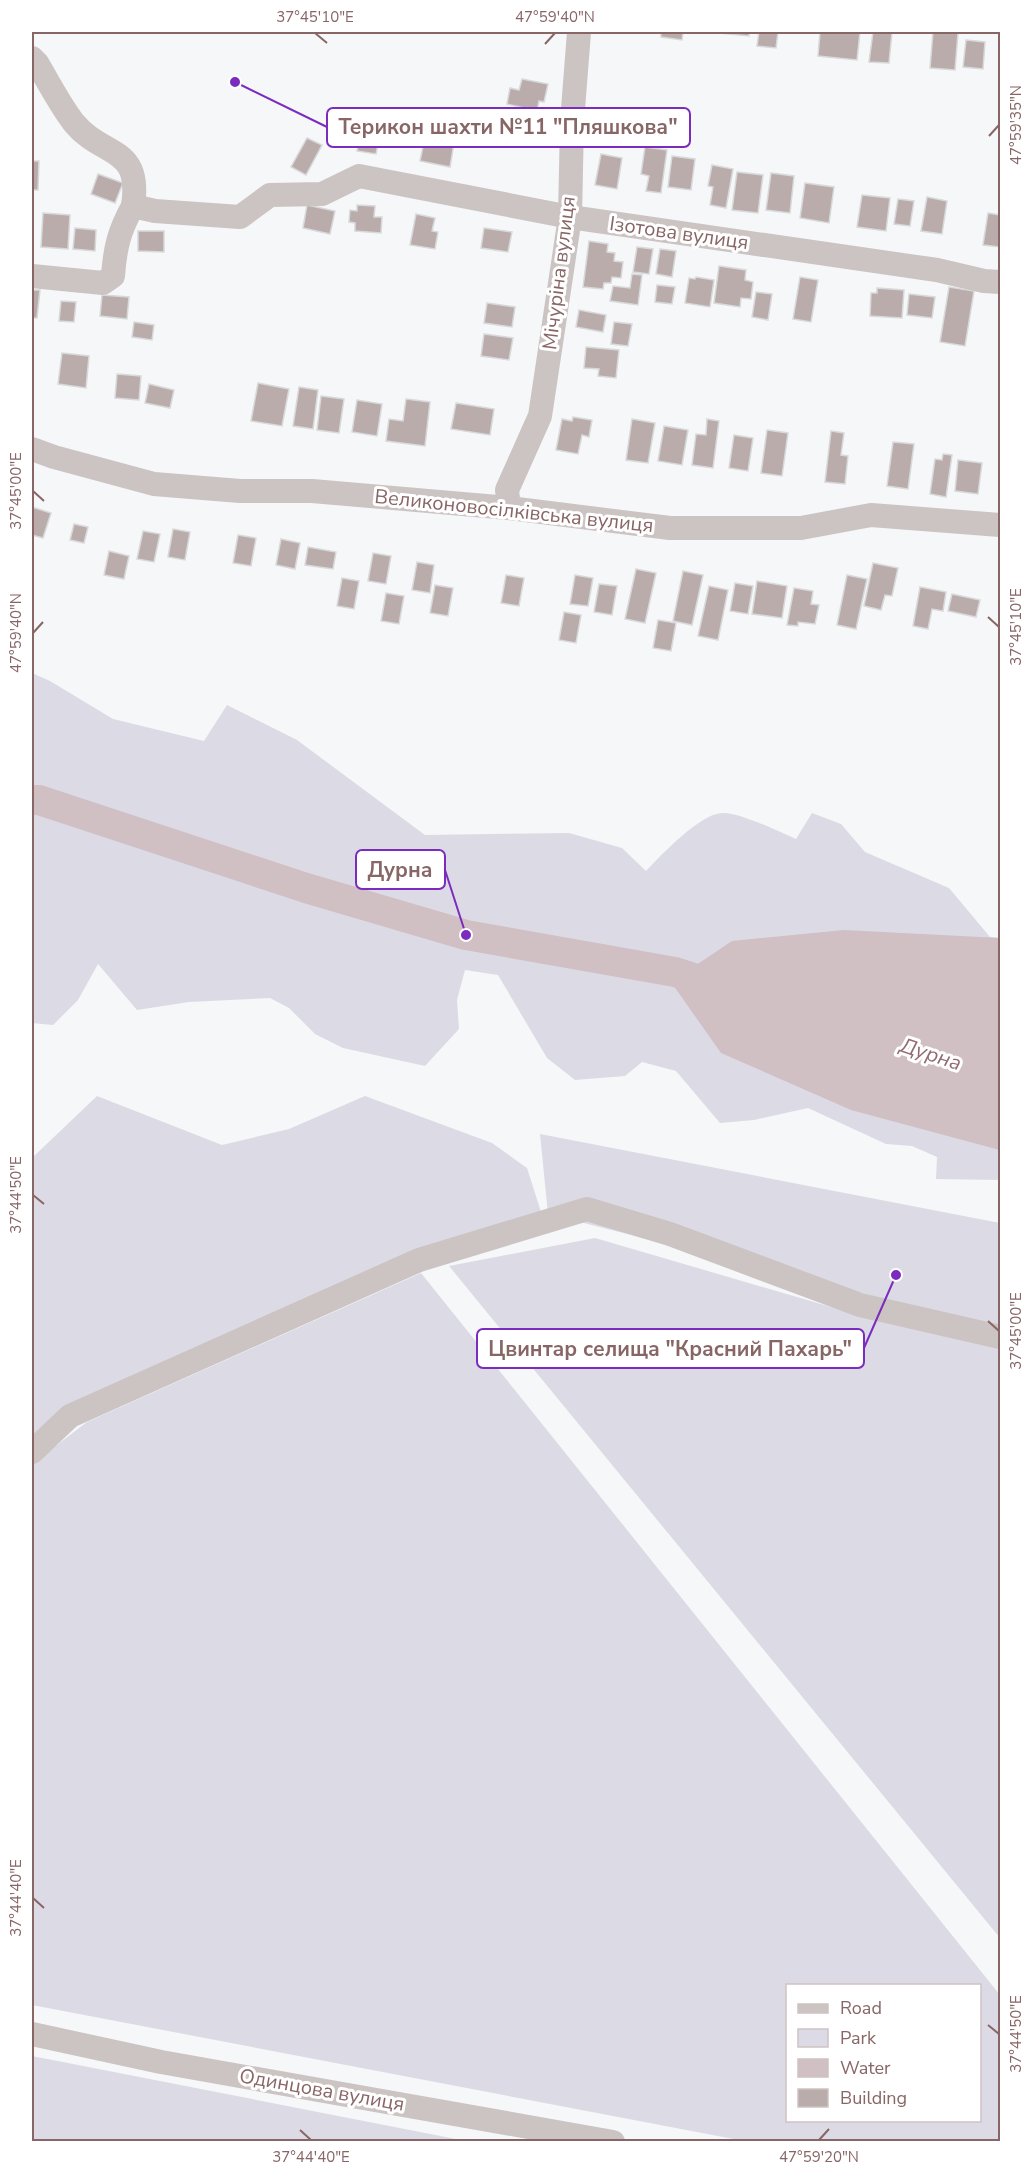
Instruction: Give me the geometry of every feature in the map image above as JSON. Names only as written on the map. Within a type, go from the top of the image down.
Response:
[{"type":"street","name":"Мічуріна вулиця","points":[[509,508],[507,490],[540,416],[570,217],[572,122],[579,32]]},
{"type":"street","points":[[32,58],[73,121],[85,134],[116,153],[132,168],[136,188],[133,206],[115,247],[113,276],[103,283],[32,276]]},
{"type":"street","name":"Ізотова вулиця","points":[[133,206],[155,211],[240,217],[270,195],[322,194],[359,176],[570,217],[925,268],[984,281],[1000,282]]},
{"type":"street","name":"Великоновосілківська вулиця","points":[[32,449],[154,484],[240,491],[312,492],[509,508],[669,528],[801,528],[871,515],[1000,525]]},
{"type":"street","points":[[32,1452],[70,1416],[419,1260],[587,1209],[670,1234],[860,1305],[1000,1337]]},
{"type":"street","name":"Одинцова вулиця","points":[[32,2034],[160,2062],[613,2142]]},
{"type":"green space","points":[[32,673],[50,681],[113,719],[204,741],[227,705],[297,740],[425,835],[569,833],[622,848],[646,871],[681,836],[713,815],[722,813],[738,816],[796,839],[812,813],[841,824],[865,852],[949,888],[990,937],[1000,938],[996,1149],[1000,1152],[1000,1180],[936,1179],[937,1157],[912,1146],[886,1144],[808,1108],[754,1120],[720,1123],[676,1071],[642,1062],[625,1076],[575,1080],[547,1058],[498,975],[465,970],[457,1000],[459,1029],[425,1066],[343,1048],[315,1034],[289,1008],[270,998],[189,1002],[137,1010],[98,964],[78,1000],[53,1025],[32,1023]]},
{"type":"green space","points":[[97,1096],[222,1145],[289,1129],[365,1096],[492,1143],[527,1168],[542,1215],[32,1441],[32,1158]]},
{"type":"green space","points":[[540,1134],[1000,1223],[1000,1328],[548,1214]]},
{"type":"green space","points":[[595,1238],[855,1314],[1000,1348],[1000,1938],[449,1266]]},
{"type":"green space","points":[[421,1273],[1000,1995],[1000,2141],[744,2141],[32,2005],[32,1464],[87,1422]]},
{"type":"green space","points":[[32,2056],[466,2141],[32,2141]]},
{"type":"water","points":[[844,930],[1000,938],[1000,1152],[996,1149],[851,1110],[721,1053],[671,982],[732,941]]},
{"type":"building","points":[[661,32],[683,32],[682,40],[661,37]]},
{"type":"building","points":[[709,32],[749,32],[749,36]]},
{"type":"building","points":[[759,32],[778,32],[776,48],[757,46]]},
{"type":"building","points":[[820,32],[860,32],[857,60],[818,56]]},
{"type":"building","points":[[873,32],[892,32],[889,63],[869,62]]},
{"type":"building","points":[[933,32],[958,33],[955,70],[930,68]]},
{"type":"building","points":[[966,40],[985,42],[983,69],[963,67]]},
{"type":"building","points":[[522,79],[548,84],[544,102],[539,101],[537,111],[507,104],[510,88],[519,90]]},
{"type":"building","points":[[362,126],[381,129],[376,154],[357,151]]},
{"type":"building","points":[[425,137],[454,143],[450,167],[420,161]]},
{"type":"building","points":[[307,138],[322,145],[306,175],[291,167]]},
{"type":"building","points":[[645,147],[667,150],[661,193],[646,191],[649,176],[641,174]]},
{"type":"building","points":[[601,154],[622,158],[617,189],[595,185]]},
{"type":"building","points":[[672,156],[695,159],[691,190],[668,187]]},
{"type":"building","points":[[32,161],[39,161],[38,190],[32,190]]},
{"type":"building","points":[[712,165],[733,169],[726,208],[710,205],[713,187],[708,186]]},
{"type":"building","points":[[737,172],[763,175],[758,213],[732,210]]},
{"type":"building","points":[[771,173],[794,176],[790,213],[766,210]]},
{"type":"building","points":[[98,174],[123,183],[115,203],[91,194]]},
{"type":"building","points":[[805,183],[834,187],[829,223],[800,218]]},
{"type":"building","points":[[862,195],[890,198],[886,231],[857,227]]},
{"type":"building","points":[[927,197],[947,201],[942,234],[921,231]]},
{"type":"building","points":[[898,199],[914,201],[910,226],[894,224]]},
{"type":"building","points":[[307,205],[335,211],[330,234],[303,228]]},
{"type":"building","points":[[357,205],[375,206],[374,217],[382,217],[381,233],[355,231],[355,223],[349,222],[350,210],[357,211]]},
{"type":"building","points":[[43,213],[70,215],[68,249],[41,247]]},
{"type":"building","points":[[988,213],[1000,215],[1000,247],[983,245]]},
{"type":"building","points":[[416,214],[435,218],[432,231],[438,232],[435,249],[410,245]]},
{"type":"building","points":[[75,228],[96,230],[95,251],[73,249]]},
{"type":"building","points":[[484,228],[512,232],[508,252],[481,248]]},
{"type":"building","points":[[138,231],[164,231],[164,252],[138,251]]},
{"type":"building","points":[[589,241],[608,244],[607,252],[615,253],[614,261],[623,262],[621,278],[612,277],[611,283],[604,283],[603,289],[583,287]]},
{"type":"building","points":[[637,247],[653,249],[649,274],[633,272]]},
{"type":"building","points":[[660,249],[676,251],[672,277],[656,274]]},
{"type":"building","points":[[719,266],[746,270],[745,280],[753,282],[751,299],[741,298],[740,307],[714,303]]},
{"type":"building","points":[[632,274],[642,275],[638,305],[610,301],[613,286],[630,288]]},
{"type":"building","points":[[696,277],[714,280],[710,307],[685,303],[689,278],[695,279]]},
{"type":"building","points":[[800,277],[818,280],[811,322],[793,319]]},
{"type":"building","points":[[657,285],[675,287],[672,304],[655,302]]},
{"type":"building","points":[[949,287],[974,291],[965,346],[940,342]]},
{"type":"building","points":[[877,288],[904,290],[902,318],[870,316],[871,293],[877,293]]},
{"type":"building","points":[[32,290],[40,290],[37,318],[32,318]]},
{"type":"building","points":[[756,292],[772,294],[768,320],[752,317]]},
{"type":"building","points":[[909,294],[935,297],[932,318],[907,315]]},
{"type":"building","points":[[102,295],[129,297],[127,319],[100,316]]},
{"type":"building","points":[[61,301],[76,302],[74,322],[59,321]]},
{"type":"building","points":[[487,303],[515,307],[512,327],[484,323]]},
{"type":"building","points":[[579,310],[606,315],[603,332],[576,327]]},
{"type":"building","points":[[134,322],[154,325],[152,340],[132,337]]},
{"type":"building","points":[[614,322],[632,324],[628,346],[611,344]]},
{"type":"building","points":[[484,334],[513,338],[509,360],[481,356]]},
{"type":"building","points":[[586,347],[619,350],[616,378],[598,376],[599,369],[584,368]]},
{"type":"building","points":[[62,353],[89,356],[86,388],[58,384]]},
{"type":"building","points":[[117,374],[141,376],[139,400],[115,398]]},
{"type":"building","points":[[258,383],[289,389],[282,426],[251,421]]},
{"type":"building","points":[[149,384],[174,390],[170,408],[145,403]]},
{"type":"building","points":[[299,387],[318,390],[313,429],[293,426]]},
{"type":"building","points":[[321,396],[344,399],[339,433],[317,430]]},
{"type":"building","points":[[406,399],[430,402],[425,446],[386,441],[389,419],[403,421]]},
{"type":"building","points":[[357,400],[382,404],[377,436],[352,432]]},
{"type":"building","points":[[456,403],[494,409],[490,435],[451,429]]},
{"type":"building","points":[[573,417],[592,420],[589,437],[582,435],[578,454],[556,450],[562,419],[572,421]]},
{"type":"building","points":[[632,419],[655,423],[648,463],[626,460]]},
{"type":"building","points":[[707,419],[719,421],[713,468],[692,465],[696,434],[706,435]]},
{"type":"building","points":[[664,426],[688,430],[682,465],[658,461]]},
{"type":"building","points":[[767,430],[788,433],[782,476],[761,473]]},
{"type":"building","points":[[831,431],[844,433],[841,455],[848,456],[845,484],[825,482]]},
{"type":"building","points":[[734,435],[753,438],[748,471],[729,468]]},
{"type":"building","points":[[893,442],[914,444],[908,489],[887,486]]},
{"type":"building","points":[[943,454],[952,455],[946,497],[930,494],[935,459],[942,460]]},
{"type":"building","points":[[958,460],[982,463],[978,494],[955,491]]},
{"type":"building","points":[[32,507],[51,513],[43,538],[32,535]]},
{"type":"building","points":[[74,524],[88,527],[84,543],[70,540]]},
{"type":"building","points":[[173,529],[190,532],[185,560],[168,557]]},
{"type":"building","points":[[143,531],[160,534],[154,562],[137,559]]},
{"type":"building","points":[[238,535],[256,538],[251,566],[233,563]]},
{"type":"building","points":[[281,539],[300,543],[295,569],[276,565]]},
{"type":"building","points":[[308,547],[336,552],[333,569],[305,565]]},
{"type":"building","points":[[109,551],[129,556],[124,579],[104,575]]},
{"type":"building","points":[[373,553],[391,556],[386,584],[368,581]]},
{"type":"building","points":[[417,562],[434,565],[430,593],[412,590]]},
{"type":"building","points":[[873,563],[898,568],[892,596],[885,595],[881,610],[864,606]]},
{"type":"building","points":[[636,569],[656,573],[645,623],[625,619]]},
{"type":"building","points":[[683,571],[703,575],[692,625],[673,621]]},
{"type":"building","points":[[506,575],[524,578],[519,606],[501,603]]},
{"type":"building","points":[[575,575],[593,578],[588,606],[570,604]]},
{"type":"building","points":[[847,575],[867,579],[856,629],[837,625]]},
{"type":"building","points":[[342,578],[359,581],[354,609],[337,606]]},
{"type":"building","points":[[757,581],[787,586],[782,618],[752,614]]},
{"type":"building","points":[[735,583],[753,586],[748,614],[730,611]]},
{"type":"building","points":[[599,584],[617,586],[612,615],[594,612]]},
{"type":"building","points":[[435,585],[453,588],[448,616],[430,613]]},
{"type":"building","points":[[709,586],[728,590],[718,640],[698,636]]},
{"type":"building","points":[[920,587],[946,592],[943,611],[932,609],[928,629],[913,626]]},
{"type":"building","points":[[794,588],[813,591],[811,604],[819,605],[815,624],[798,622],[798,626],[787,625]]},
{"type":"building","points":[[386,593],[404,596],[399,624],[381,621]]},
{"type":"building","points":[[952,594],[980,600],[976,617],[948,611]]},
{"type":"building","points":[[564,612],[581,615],[576,643],[559,640]]},
{"type":"building","points":[[658,620],[676,623],[671,651],[653,648]]},
{"type":"waterway","name":"Дурна","points":[[32,800],[39,800],[306,888],[466,935],[675,972],[722,987]]},
{"type":"place","name":"Терикон шахти №11 \"Пляшкова\"","points":[[235,82]]},
{"type":"place","name":"Дурна","points":[[466,935]]},
{"type":"place","name":"Цвинтар селища \"Красний Пахарь\"","points":[[896,1275]]}]
